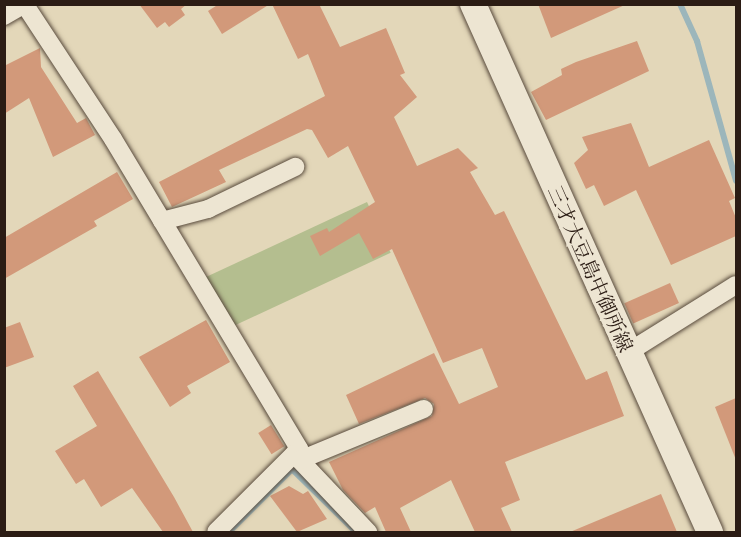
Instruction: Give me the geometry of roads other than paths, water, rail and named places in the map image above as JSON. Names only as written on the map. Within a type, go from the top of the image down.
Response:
[{"type":"main road","name":"三才大豆島中御所線","points":[[472,4],[627,353],[710,532]]},
{"type":"street","points":[[4,16],[25,5],[162,221],[299,449],[297,457]]},
{"type":"street","points":[[162,221],[208,209],[295,167]]},
{"type":"street","points":[[627,353],[736,285]]},
{"type":"street","points":[[216,532],[297,457],[424,409]]},
{"type":"street","points":[[297,457],[368,532]]},
{"type":"waterway","points":[[680,4],[697,41],[736,181]]},
{"type":"waterway","points":[[229,532],[292,469],[356,532]]}]
